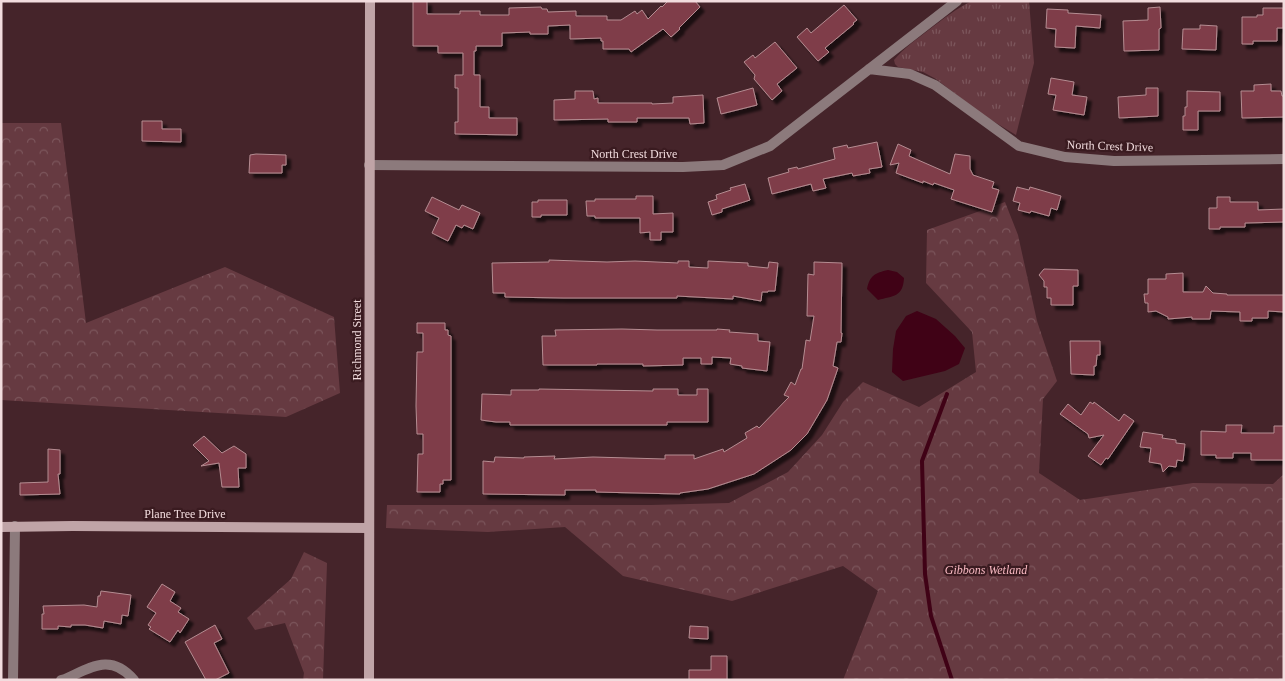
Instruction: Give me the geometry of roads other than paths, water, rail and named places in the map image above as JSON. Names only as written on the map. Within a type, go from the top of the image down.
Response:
[{"type":"main road","name":"Richmond Street","points":[[369,680],[370,1]]},
{"type":"main road","name":"Plane Tree Drive","points":[[1,527],[369,528]]},
{"type":"street","name":"North Crest Drive","points":[[369,166],[683,167],[723,165],[770,146],[957,1]]},
{"type":"street","name":"North Crest Drive","points":[[869,69],[910,74],[935,86],[1019,146],[1065,157],[1114,161],[1284,159]]},
{"type":"street","points":[[13,680],[15,526]]},
{"type":"street","points":[[62,680],[96,666],[108,664],[121,668],[134,680]]},
{"type":"waterway","points":[[947,394],[922,461],[925,574],[931,616],[952,680]]},
{"type":"park label","name":"Gibbons Wetland","points":[[986,570]]}]
